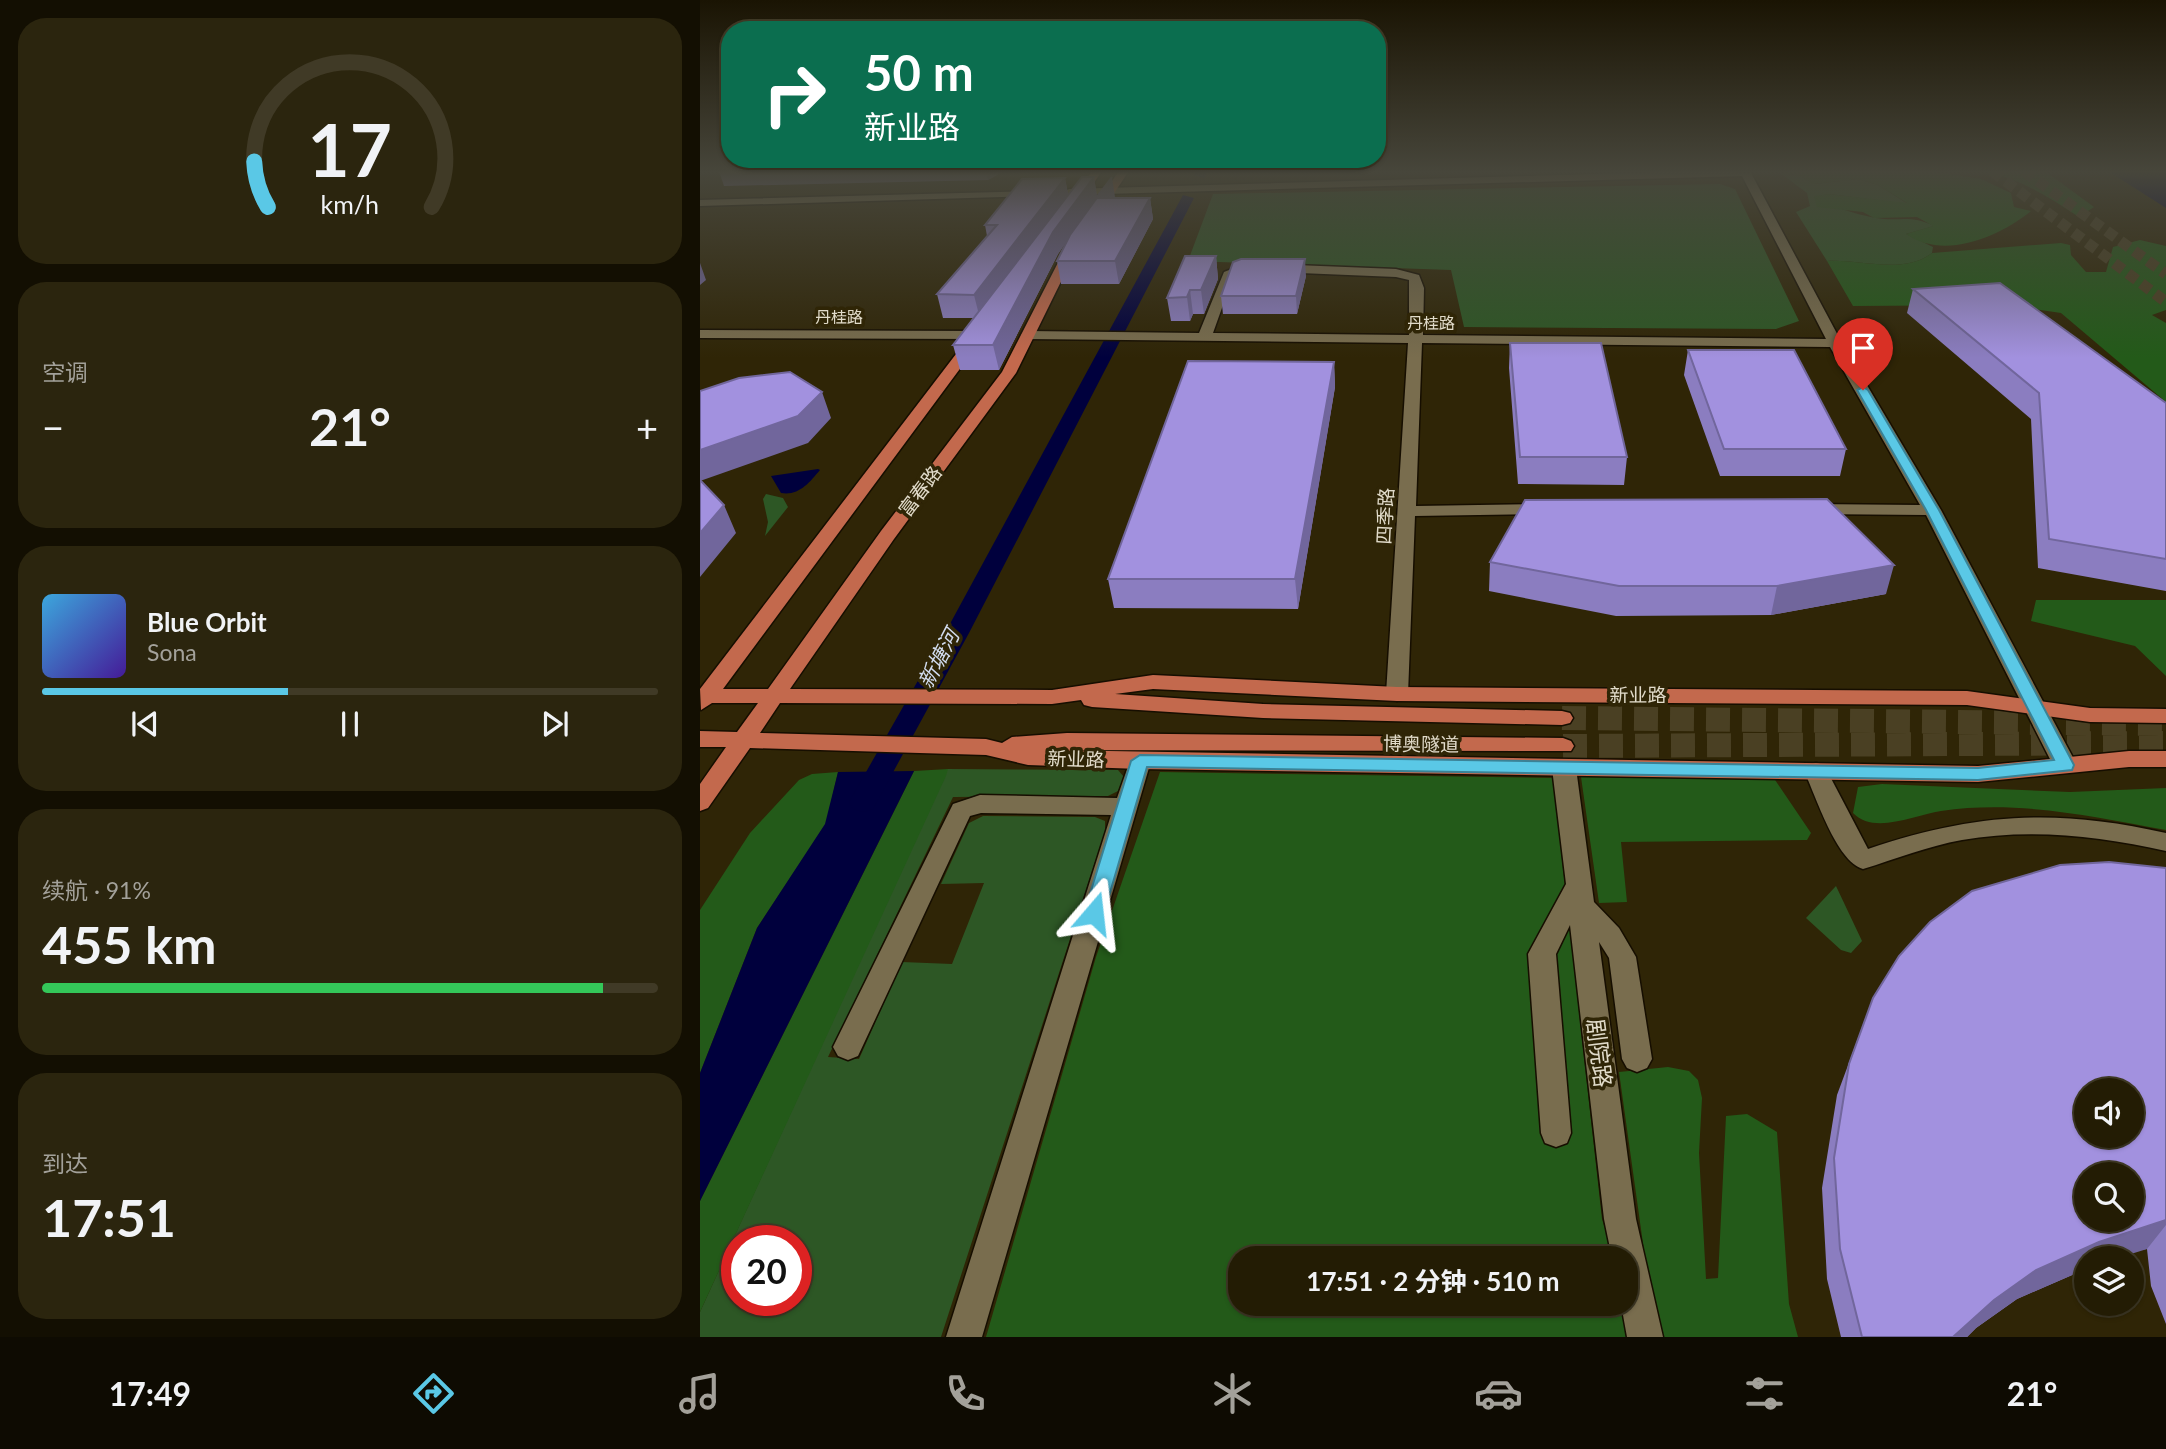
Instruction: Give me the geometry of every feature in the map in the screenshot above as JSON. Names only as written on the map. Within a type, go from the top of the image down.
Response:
[{"type":"main road","name":"富春路","points":[[700,802],[887,535],[1009,373],[1066,255],[1081,233]]},
{"type":"main road","points":[[702,699],[982,330]]},
{"type":"main road","name":"新业路","points":[[702,699],[774,695],[1052,697],[1153,682],[1397,694],[1967,698],[2090,715],[2166,716]]},
{"type":"main road","name":"博奥隧道","points":[[1052,697],[1263,711],[1562,718]]},
{"type":"main road","name":"新业路","points":[[700,739],[986,747],[1028,757],[1140,761],[1564,757],[1816,771],[1978,774],[2129,759],[2166,760]]},
{"type":"main road","name":"博奥隧道","points":[[986,747],[1067,741],[1564,757]]},
{"type":"street","points":[[1777,233],[1835,343],[1932,510],[2066,765]]},
{"type":"street","name":"四季路","points":[[1204,338],[1228,275],[1247,267],[1396,273],[1415,278],[1418,288],[1397,694]]},
{"type":"street","name":"丹桂路","points":[[700,334],[982,330]]},
{"type":"street","name":"丹桂路","points":[[1028,335],[1415,341],[1835,343]]},
{"type":"street","points":[[1407,511],[1548,509]]},
{"type":"street","points":[[1808,509],[1932,510]]},
{"type":"street","name":"剧院路","points":[[1564,757],[1620,1219],[1645,1337]]},
{"type":"street","points":[[964,1337],[1140,761]]},
{"type":"street","points":[[1816,771],[1852,848],[1863,860],[1937,836],[1989,828],[2100,829],[2166,842]]},
{"type":"street","points":[[848,1047],[961,810],[980,804],[1126,807]]},
{"type":"street","points":[[1556,1133],[1542,954],[1580,895],[1622,957],[1637,1059]]},
{"type":"green space","points":[[1198,233],[1757,233],[1799,321],[1776,329],[1464,327],[1451,270],[1188,261]]},
{"type":"green space","points":[[1810,233],[1908,233],[1906,234],[1933,247],[1932,253],[1921,260],[1895,265],[1827,261]]},
{"type":"green space","points":[[1995,233],[1953,245],[1921,242],[1906,234]]},
{"type":"green space","points":[[2140,240],[2166,246],[2166,310],[2152,315],[2166,323],[2166,402],[2061,313],[2005,305],[1853,306],[1827,261],[1895,265],[1921,260],[1932,253],[2061,243],[2070,245],[2071,255],[2086,272],[2106,272],[2113,247]]},
{"type":"green space","points":[[766,494],[783,498],[788,507],[765,536],[768,522],[763,499]]},
{"type":"green space","points":[[2036,600],[2166,600],[2166,676],[2135,646],[2031,621]]},
{"type":"green space","points":[[947,769],[1118,770],[1124,777],[1118,791],[1108,796],[953,797],[828,1057],[859,1059],[902,962],[952,964],[984,883],[941,884],[969,823],[983,816],[1095,817],[1105,821],[1105,831],[941,1337],[700,1337],[700,1312],[721,1266],[721,1316],[812,1316],[812,1225],[740,1225]]},
{"type":"green space","points":[[948,769],[740,1225],[721,1225],[721,1266],[700,1312],[700,1201],[914,771]]},
{"type":"green space","points":[[838,772],[826,824],[757,928],[700,1073],[700,910],[750,833],[799,780],[812,774]]},
{"type":"green space","points":[[1160,772],[1553,778],[1602,1219],[1610,1246],[1228,1246],[1228,1316],[1630,1316],[1636,1337],[986,1337],[1096,957]]},
{"type":"green space","points":[[1593,772],[1771,774],[1811,833],[1807,840],[1621,842],[1627,902],[1599,903],[1581,777]]},
{"type":"green space","points":[[1882,784],[2070,792],[2166,788],[2166,830],[2026,808],[1969,808],[1883,823],[1872,823],[1853,813],[1858,787]]},
{"type":"green space","points":[[1836,886],[1862,941],[1851,953],[1841,950],[1806,918]]},
{"type":"green space","points":[[1668,1067],[1689,1071],[1698,1080],[1702,1098],[1699,1153],[1706,1279],[1718,1278],[1726,1116],[1747,1114],[1777,1132],[1789,1304],[1798,1337],[1661,1337],[1646,1265],[1619,1072]]},
{"type":"shaded area","points":[[820,470],[803,488],[787,493],[781,493],[771,476]]},
{"type":"shaded area","points":[[914,771],[700,1201],[700,1073],[757,928],[825,824],[838,772]]},
{"type":"building","points":[[990,233],[1022,233],[974,295],[937,294]]},
{"type":"building","points":[[1039,233],[1052,233],[993,345],[953,345]]},
{"type":"building","points":[[1130,233],[1115,261],[1057,261],[1070,235]]},
{"type":"building","points":[[1185,256],[1216,256],[1201,290],[1190,290],[1187,297],[1167,298]]},
{"type":"building","points":[[1241,259],[1305,259],[1296,296],[1221,296],[1233,262]]},
{"type":"building","points":[[2000,283],[2166,403],[2166,559],[2049,539],[2039,393],[1913,289]]},
{"type":"building","points":[[1510,343],[1601,343],[1627,457],[1520,457]]},
{"type":"building","points":[[1688,350],[1794,350],[1846,449],[1724,449]]},
{"type":"building","points":[[1188,361],[1334,362],[1295,579],[1108,579]]},
{"type":"building","points":[[790,372],[822,392],[798,416],[700,450],[700,391],[739,378]]},
{"type":"building","points":[[700,480],[724,505],[700,533]]},
{"type":"building","points":[[1827,499],[1894,565],[1777,586],[1619,586],[1490,562],[1525,500]]},
{"type":"building","points":[[2109,862],[2166,868],[2166,1220],[2144,1227],[2144,1162],[2074,1162],[2074,1232],[2129,1232],[2090,1246],[2074,1246],[2074,1253],[2036,1270],[1994,1300],[1953,1337],[1862,1337],[1840,1249],[1834,1158],[1849,1064],[1873,998],[1899,956],[1930,922],[1972,891],[2060,865]]},
{"type":"waterway","name":"新塘河","points":[[863,802],[957,633],[1169,233]]},
{"type":"tunnel","points":[[2075,233],[2166,302]]},
{"type":"tunnel","points":[[2110,233],[2166,274]]},
{"type":"tunnel","points":[[1562,718],[2166,724]]},
{"type":"tunnel","points":[[1563,746],[2166,743]]},
{"type":"route","points":[[1094,913],[1140,761],[1978,774],[2066,765],[1932,510],[1863,390]]}]
